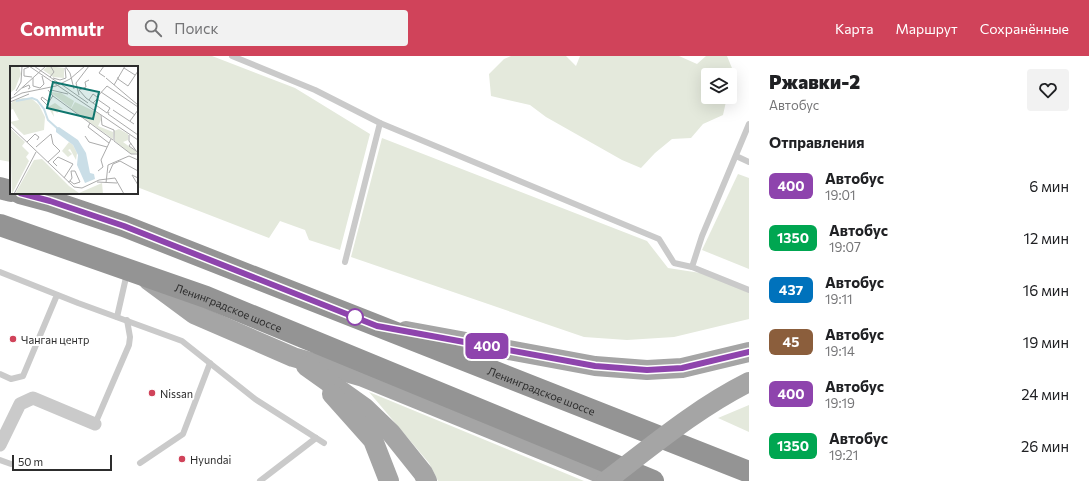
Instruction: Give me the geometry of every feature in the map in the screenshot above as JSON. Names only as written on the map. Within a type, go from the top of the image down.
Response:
[{"type":"highway","points":[[0,188],[10,191]]},
{"type":"highway","name":"Ленинградское шоссе","points":[[25,194],[41,197],[124,226],[749,472]]},
{"type":"highway","name":"Ленинградское шоссе","points":[[0,225],[206,297],[653,481]]},
{"type":"main road","points":[[135,273],[194,314],[293,356],[363,377],[619,481]]},
{"type":"main road","points":[[377,326],[595,366],[647,370],[682,368],[749,352]]},
{"type":"main road","points":[[293,356],[338,400],[373,440],[389,481]]},
{"type":"main road","points":[[293,356],[365,408],[391,433],[423,473],[427,481]]},
{"type":"main road","points":[[606,481],[682,423],[749,382]]},
{"type":"street","points":[[0,445],[20,404],[33,398],[95,424]]},
{"type":"lane","points":[[232,56],[315,90],[380,123],[659,239],[674,263],[692,267],[749,290]]},
{"type":"lane","points":[[345,262],[380,123]]},
{"type":"lane","points":[[692,267],[702,236],[749,124]]},
{"type":"lane","points":[[736,156],[749,162]]},
{"type":"lane","points":[[0,272],[57,295],[182,341],[255,399],[324,443]]},
{"type":"lane","points":[[117,317],[135,273]]},
{"type":"lane","points":[[0,374],[11,379],[23,376],[57,295]]},
{"type":"lane","points":[[95,424],[129,345],[130,337],[127,320]]},
{"type":"lane","points":[[140,463],[183,434],[210,363]]},
{"type":"lane","points":[[260,481],[316,438]]},
{"type":"lane","points":[[0,460],[12,464]]},
{"type":"shaded area","points":[[0,56],[212,56],[295,88],[370,134],[340,250],[309,240],[305,230],[280,221],[269,238],[138,187],[138,66],[10,66],[10,162],[0,160]]},
{"type":"shaded area","points":[[511,56],[566,56],[576,66],[580,56],[679,56],[697,64],[706,56],[727,56],[732,68],[701,68],[701,104],[725,104],[723,115],[703,124],[691,138],[672,139],[655,153],[641,168],[622,160],[546,117],[530,105],[491,96],[489,74],[504,59]]},
{"type":"shaded area","points":[[382,138],[647,241],[668,268],[720,276],[749,289],[749,319],[674,337],[627,340],[584,337],[351,257]]},
{"type":"shaded area","points":[[738,174],[749,178],[749,269],[702,250]]},
{"type":"shaded area","points":[[369,392],[584,481],[438,481],[429,463]]},
{"type":"shaded area","points":[[749,405],[749,432],[718,418]]},
{"type":"bus line","name":"400","points":[[24,194],[50,201],[124,226],[377,326],[595,366],[647,370],[682,368],[749,352]]},
{"type":"place","name":"Чанган центр","points":[[13,339]]},
{"type":"place","name":"Nissan","points":[[152,393]]},
{"type":"place","name":"Hyundai","points":[[182,459]]}]
